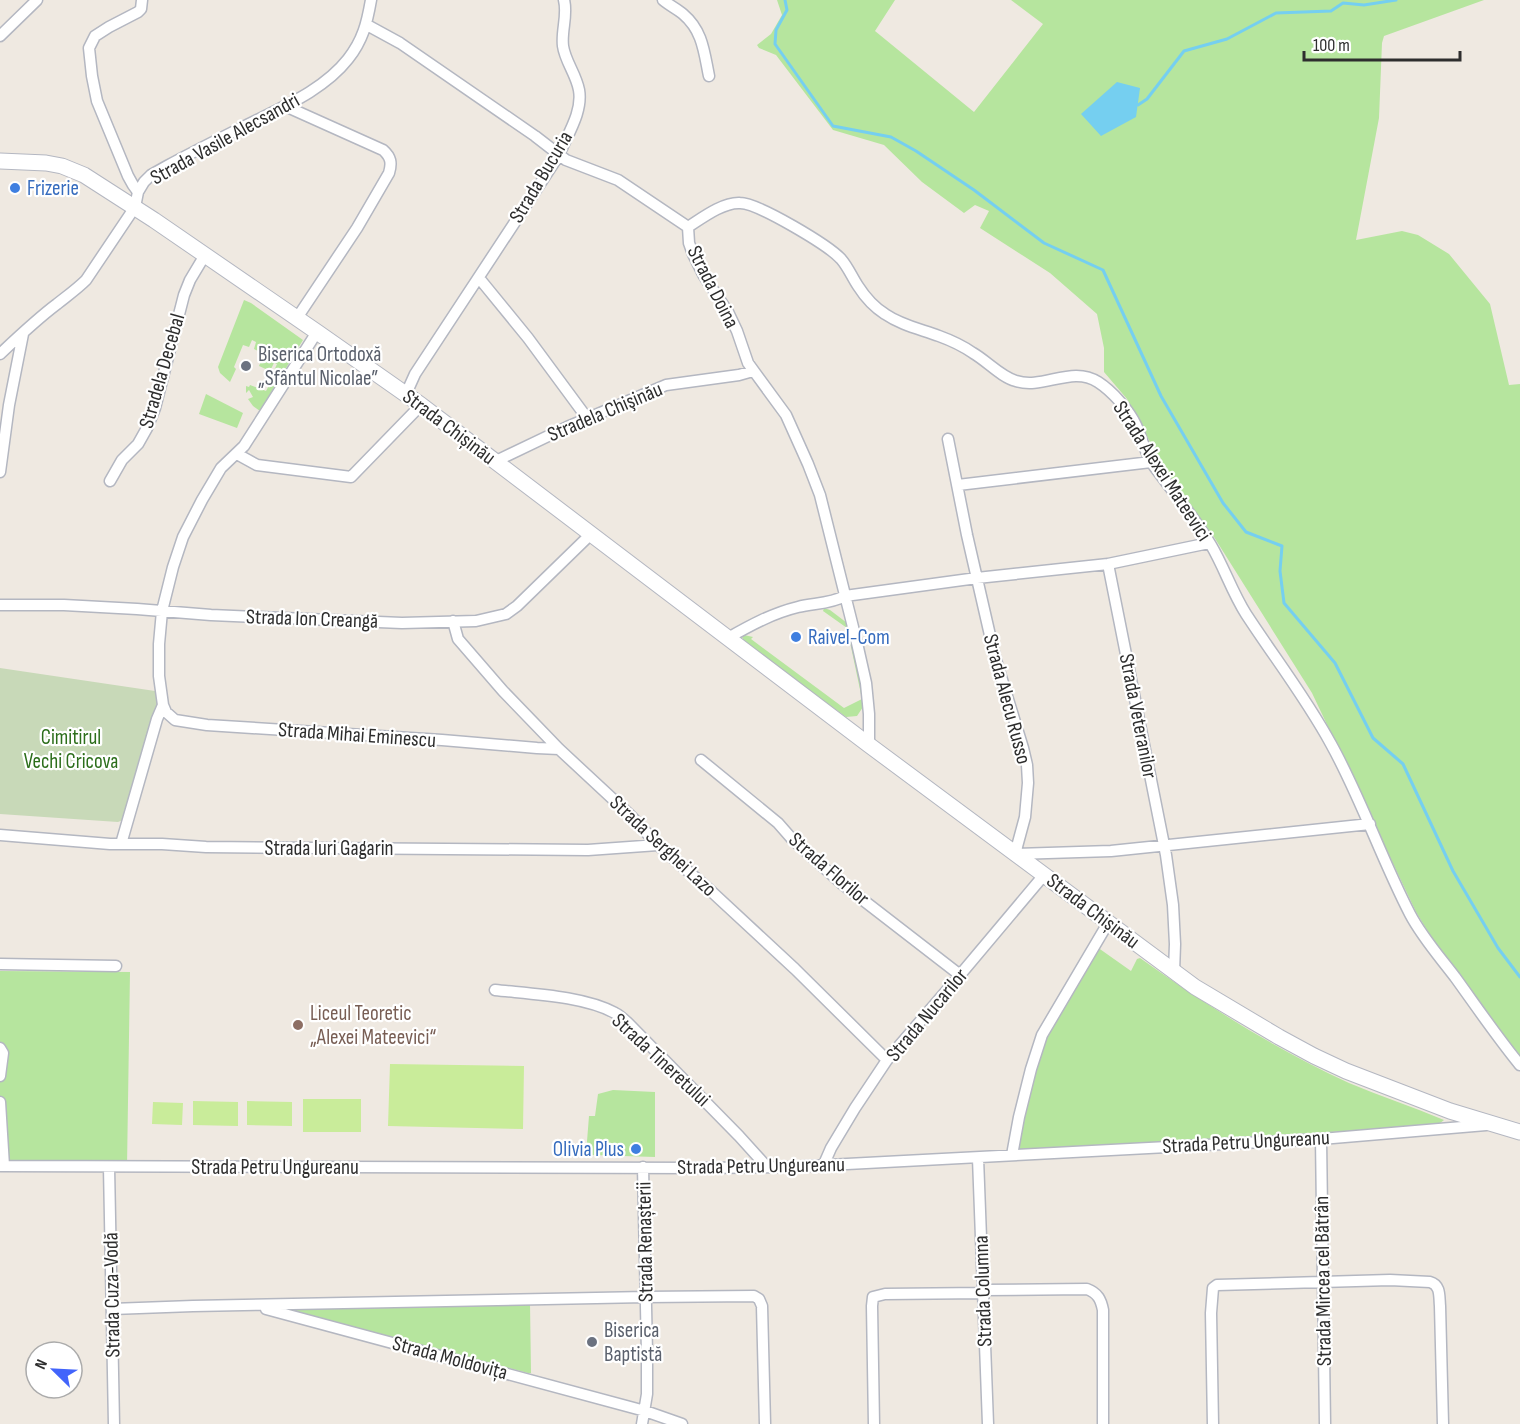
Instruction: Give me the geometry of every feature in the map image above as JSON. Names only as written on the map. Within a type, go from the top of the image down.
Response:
[{"type":"street","points":[[0,36],[37,0]]},
{"type":"street","points":[[138,192],[128,176],[102,116],[92,76],[89,48],[95,36],[138,12],[141,9],[142,0]]},
{"type":"street","name":"Strada Vasile Alecsandri","points":[[0,354],[86,280],[135,207],[138,192],[151,175],[285,106],[321,84],[335,72],[358,44],[367,25],[371,0]]},
{"type":"street","name":"Strada Bucuria","points":[[406,394],[415,374],[559,155],[573,123],[579,104],[578,88],[563,47],[566,12],[564,0]]},
{"type":"street","points":[[663,0],[683,14],[696,28],[701,40],[708,76]]},
{"type":"street","name":"Strada Doina","points":[[367,25],[400,43],[566,160],[618,180],[688,227],[689,243],[693,254],[704,276],[728,312],[748,363],[786,415],[820,495],[866,683],[869,745]]},
{"type":"street","points":[[285,106],[383,150],[391,161],[389,173],[357,228],[297,318]]},
{"type":"street","name":"Strada Chișinău","points":[[0,161],[46,163],[62,166],[84,175],[135,207],[297,318],[421,405],[869,745],[1174,972],[1314,1056],[1391,1089],[1492,1125]]},
{"type":"street","name":"Strada Alexei Mateevici","points":[[688,227],[711,212],[738,202],[747,204],[814,239],[838,256],[858,287],[887,316],[956,343],[1017,382],[1089,377],[1098,381],[1130,413],[1150,462],[1209,543],[1246,614],[1307,704],[1331,744],[1411,915],[1434,951],[1520,1065]]},
{"type":"street","name":"Stradela Decebal","points":[[110,481],[122,460],[138,444],[147,428],[155,408],[184,295],[205,255]]},
{"type":"street","points":[[479,278],[528,338],[587,418]]},
{"type":"street","points":[[121,844],[163,705],[159,676],[162,611],[183,537],[221,468],[244,446],[317,332]]},
{"type":"street","points":[[0,472],[9,405],[23,333]]},
{"type":"street","name":"Stradela Chişinău","points":[[496,461],[587,418],[666,385],[753,371]]},
{"type":"street","points":[[237,453],[257,465],[351,477],[421,405]]},
{"type":"street","name":"Strada Alecu Russo","points":[[948,439],[995,657],[1027,765],[1025,817],[1015,854]]},
{"type":"street","points":[[958,485],[1150,462]]},
{"type":"street","name":"Strada Ion Creangă","points":[[0,605],[64,605],[211,615],[369,622],[476,621],[506,614],[517,606],[591,534]]},
{"type":"street","points":[[728,638],[758,621],[798,607],[837,600],[845,596],[977,578],[1108,564],[1209,543]]},
{"type":"street","name":"Strada Veteranilor","points":[[1108,564],[1164,847],[1173,905],[1174,972]]},
{"type":"street","name":"Strada Serghei Lazo","points":[[453,621],[458,639],[559,749],[624,808],[658,845],[787,962],[887,1060]]},
{"type":"street","name":"Strada Mihai Eminescu","points":[[163,705],[166,712],[175,720],[207,725],[559,749]]},
{"type":"street","name":"Strada Florilor","points":[[700,760],[778,823],[792,839],[841,882],[960,975]]},
{"type":"street","points":[[1015,854],[1164,847],[1370,824]]},
{"type":"street","name":"Strada Iuri Gagarin","points":[[0,835],[121,844],[238,847],[588,850],[658,845]]},
{"type":"street","name":"Strada Nucarilor","points":[[824,1164],[855,1108],[887,1060],[1044,875]]},
{"type":"street","points":[[1012,1155],[1019,1117],[1042,1035],[1108,923]]},
{"type":"street","points":[[0,964],[116,966]]},
{"type":"street","name":"Strada Tineretului","points":[[495,990],[566,998],[618,1015],[767,1167]]},
{"type":"street","points":[[0,1048],[3,1053],[0,1076]]},
{"type":"street","points":[[0,1102],[2,1166]]},
{"type":"street","name":"Strada Petru Ungureanu","points":[[2,1166],[767,1167],[1321,1139],[1492,1125],[1520,1132]]},
{"type":"street","name":"Strada Mircea cel Bătrân","points":[[1321,1139],[1325,1424]]},
{"type":"street","name":"Strada Columna","points":[[978,1158],[988,1424]]},
{"type":"street","name":"Strada Cuza-Vodă","points":[[109,1167],[114,1424]]},
{"type":"street","name":"Strada Renașterii","points":[[642,1424],[647,1394],[643,1167]]},
{"type":"street","points":[[1213,1424],[1211,1299],[1213,1288],[1217,1285],[1390,1280],[1430,1282],[1436,1285],[1438,1290],[1443,1424]]},
{"type":"street","points":[[874,1424],[873,1297],[885,1294],[1088,1289],[1097,1295],[1102,1302],[1103,1310],[1103,1424]]},
{"type":"street","name":"Strada Moldovița","points":[[112,1310],[193,1306],[756,1297],[762,1306],[765,1424]]},
{"type":"street","name":"Strada Moldovița","points":[[255,1306],[645,1411],[682,1424]]},
{"type":"green space","points":[[777,0],[895,0],[875,31],[974,112],[1043,24],[1011,0],[1484,0],[1384,36],[1379,118],[1356,240],[1402,231],[1418,235],[1449,254],[1490,304],[1509,385],[1520,384],[1520,1057],[1518,1058],[1433,940],[1416,912],[1312,693],[1214,537],[1167,474],[1127,399],[1104,372],[1104,348],[1097,314],[1050,273],[980,228],[989,211],[975,205],[964,213],[922,182],[884,145],[833,130],[776,55],[757,45],[771,34],[782,15]]},
{"type":"green space","points":[[244,300],[303,340],[260,411],[248,399],[253,397],[249,390],[246,393],[246,386],[250,385],[266,391],[277,364],[274,363],[270,371],[259,366],[264,354],[254,349],[256,342],[252,340],[249,347],[243,345],[230,382],[220,373],[218,367]]},
{"type":"green space","points":[[206,394],[243,413],[237,428],[199,414]]},
{"type":"green space","points":[[824,608],[851,626],[864,701],[857,716],[846,717],[745,643],[742,637],[744,635],[753,637],[751,639],[844,708],[862,699],[847,628],[823,611]]},
{"type":"green space","name":"Cimitirul Vechi Cricova","points":[[0,668],[157,692],[159,704],[123,820],[118,822],[0,814]]},
{"type":"green space","points":[[1097,947],[1131,971],[1137,959],[1140,958],[1190,993],[1321,1070],[1444,1120],[1433,1126],[1016,1150],[1041,1042]]},
{"type":"green space","points":[[0,971],[130,972],[127,1167],[0,1161]]},
{"type":"green space","points":[[390,1064],[524,1066],[523,1129],[388,1126]]},
{"type":"green space","points":[[613,1090],[655,1092],[655,1157],[586,1154],[589,1116],[595,1116],[598,1094]]},
{"type":"green space","points":[[303,1099],[361,1099],[361,1132],[303,1132]]},
{"type":"green space","points":[[193,1101],[238,1102],[238,1126],[193,1125]]},
{"type":"green space","points":[[247,1101],[292,1102],[292,1126],[247,1125]]},
{"type":"green space","points":[[153,1102],[183,1103],[182,1125],[152,1124]]},
{"type":"green space","points":[[530,1303],[531,1373],[294,1313],[294,1309],[299,1308]]},
{"type":"water","points":[[1117,82],[1140,88],[1136,117],[1101,136],[1081,114]]},
{"type":"waterway","points":[[785,0],[787,10],[776,30],[775,44],[833,126],[891,137],[974,190],[1044,243],[1103,270],[1161,396],[1223,503],[1246,532],[1282,546],[1280,571],[1284,603],[1335,663],[1373,738],[1403,764],[1453,871],[1498,948],[1520,977]]},
{"type":"waterway","points":[[1138,105],[1147,99],[1184,51],[1227,39],[1276,13],[1331,11],[1343,3],[1364,5],[1396,0]]},
{"type":"place","name":"Frizerie","points":[[15,188]]},
{"type":"place","name":"Biserica Ortodoxă „Sfântul Nicolae”","points":[[246,366]]},
{"type":"place","name":"Raivel-Com","points":[[796,637]]},
{"type":"place","name":"Liceul Teoretic „Alexei Mateevici“","points":[[298,1025]]},
{"type":"place","name":"Olivia Plus","points":[[636,1149]]},
{"type":"place","name":"Biserica Baptistă","points":[[592,1342]]}]
